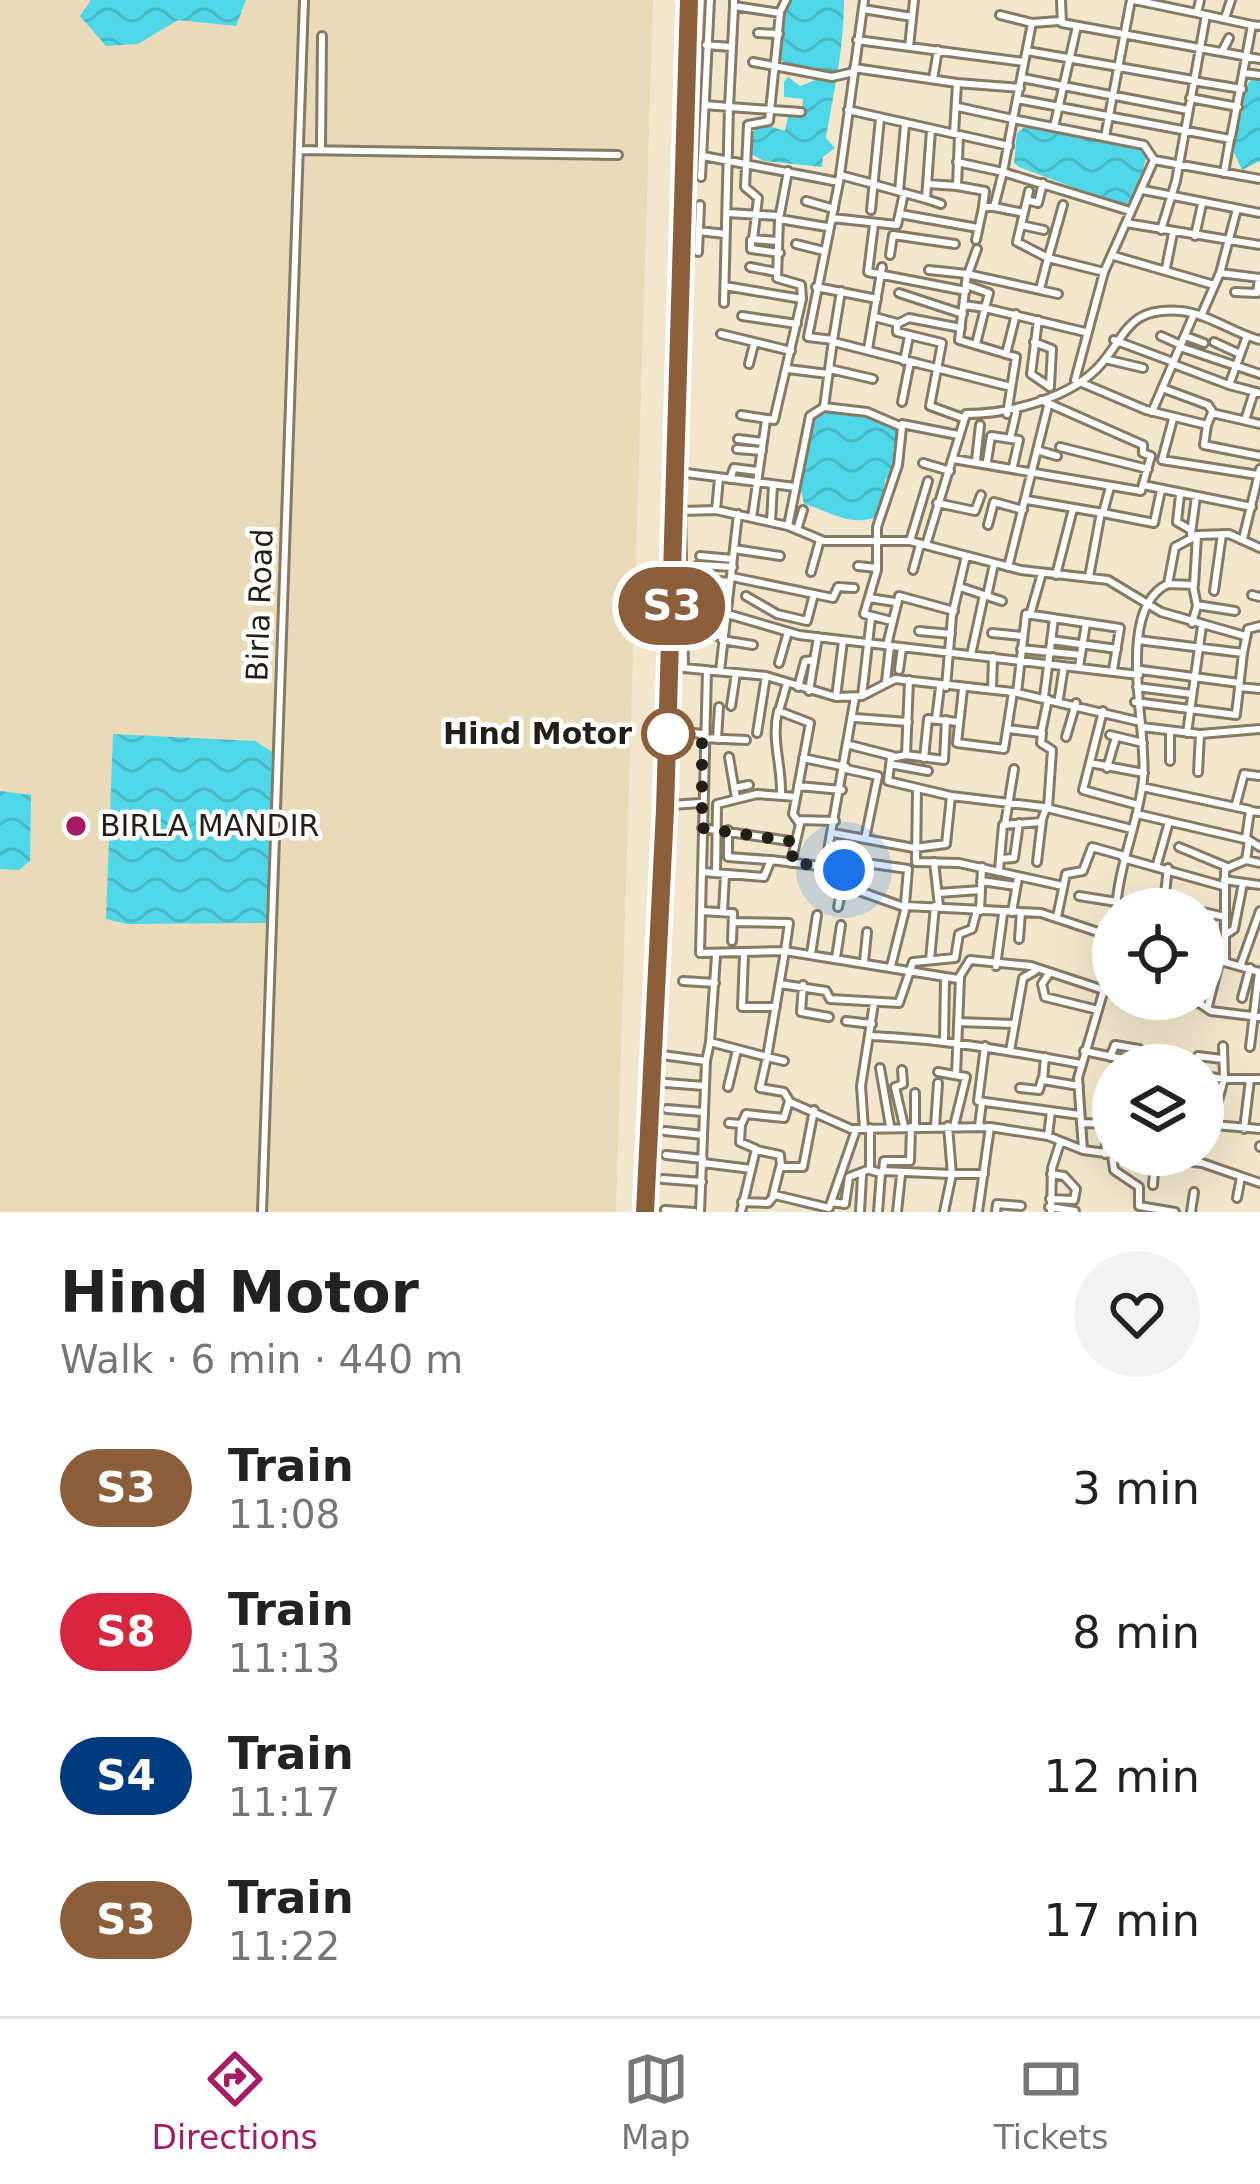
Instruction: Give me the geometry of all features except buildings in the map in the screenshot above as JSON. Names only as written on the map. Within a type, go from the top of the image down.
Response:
[{"type":"street","name":"Birla Road","points":[[262,1212],[304,0]]},
{"type":"street","points":[[701,177],[710,0]]},
{"type":"street","points":[[780,253],[751,249],[758,196],[745,189],[748,125],[768,123],[779,66],[780,11],[786,0]]},
{"type":"street","points":[[909,46],[914,0]]},
{"type":"street","points":[[1059,22],[1061,0]]},
{"type":"street","points":[[1105,137],[1132,0],[1170,4],[1256,26],[1224,173]]},
{"type":"street","points":[[1161,230],[1199,48],[1200,0]]},
{"type":"street","points":[[1226,18],[1231,0]]},
{"type":"street","points":[[724,303],[734,3],[780,11]]},
{"type":"street","points":[[808,337],[840,178],[864,4],[912,17]]},
{"type":"street","points":[[1000,15],[1260,59]]},
{"type":"street","points":[[994,207],[1031,22]]},
{"type":"street","points":[[1054,127],[1077,26]]},
{"type":"street","points":[[758,33],[779,34]]},
{"type":"street","points":[[321,148],[322,36]]},
{"type":"street","points":[[1222,52],[1229,38]]},
{"type":"street","points":[[857,40],[1024,62]]},
{"type":"street","points":[[706,46],[731,46]]},
{"type":"street","points":[[933,80],[938,50]]},
{"type":"street","points":[[1027,51],[1242,89]]},
{"type":"street","points":[[753,62],[832,77],[854,70],[1020,88]]},
{"type":"street","points":[[1244,73],[1260,75]]},
{"type":"street","points":[[1022,78],[1188,110]]},
{"type":"street","points":[[956,186],[957,83]]},
{"type":"street","points":[[1190,98],[1238,107]]},
{"type":"street","points":[[1017,99],[1231,139]]},
{"type":"street","points":[[705,105],[801,112]]},
{"type":"street","points":[[958,107],[1144,145],[1154,160],[1260,179]]},
{"type":"street","points":[[848,110],[1009,146]]},
{"type":"street","points":[[871,210],[880,118]]},
{"type":"street","points":[[890,255],[900,214],[905,125]]},
{"type":"street","points":[[926,199],[931,130]]},
{"type":"street","points":[[299,150],[618,155]]},
{"type":"street","points":[[703,156],[873,184],[941,204]]},
{"type":"street","points":[[1075,380],[1084,332],[1104,272],[1154,160]]},
{"type":"street","points":[[957,162],[1130,212]]},
{"type":"street","points":[[741,415],[766,421],[775,418],[802,299],[801,285],[778,280],[779,218],[788,170]]},
{"type":"street","points":[[1042,183],[1038,203],[1028,196],[1018,243],[1048,258],[1104,272]]},
{"type":"street","points":[[928,184],[985,191],[958,340]]},
{"type":"street","points":[[1143,190],[1260,213]]},
{"type":"street","points":[[806,201],[832,213],[895,226]]},
{"type":"street","points":[[1195,236],[1203,203]]},
{"type":"street","points":[[698,252],[700,205]]},
{"type":"street","points":[[1040,289],[1064,205]]},
{"type":"street","points":[[983,206],[1024,213]]},
{"type":"street","points":[[1151,412],[1220,272],[1237,209]]},
{"type":"street","points":[[728,213],[828,228]]},
{"type":"street","points":[[900,214],[978,228]]},
{"type":"street","points":[[1126,223],[1260,245]]},
{"type":"street","points":[[874,224],[868,272],[988,292],[976,346]]},
{"type":"street","points":[[1021,225],[1045,230]]},
{"type":"street","points":[[699,231],[726,234]]},
{"type":"street","points":[[1166,268],[1173,233]]},
{"type":"street","points":[[893,236],[955,244]]},
{"type":"street","points":[[753,239],[777,242]]},
{"type":"street","points":[[796,244],[824,251]]},
{"type":"street","points":[[1113,256],[1214,285]]},
{"type":"street","points":[[742,286],[748,268],[778,272]]},
{"type":"street","points":[[929,270],[1058,294]]},
{"type":"street","points":[[868,349],[882,271]]},
{"type":"street","points":[[1220,272],[1259,278],[1257,293],[1235,292]]},
{"type":"street","points":[[725,286],[802,299]]},
{"type":"street","points":[[816,287],[878,299]]},
{"type":"street","points":[[824,407],[841,291]]},
{"type":"street","points":[[899,293],[1084,332]]},
{"type":"street","points":[[913,570],[950,471],[963,418],[969,413],[1011,412],[1047,397],[1105,359],[1132,320],[1169,311],[1197,315],[1260,340]]},
{"type":"street","points":[[1006,354],[1016,314]]},
{"type":"street","points":[[742,316],[797,324]]},
{"type":"street","points":[[874,317],[897,324],[909,318],[961,328]]},
{"type":"street","points":[[1038,320],[1033,380],[1047,397],[1142,444],[1143,453],[1162,460],[1259,473],[1243,539]]},
{"type":"street","points":[[897,324],[896,332],[909,336],[958,340],[1016,358],[1010,439]]},
{"type":"street","points":[[944,325],[932,409],[963,418]]},
{"type":"street","points":[[685,326],[683,667],[766,676],[836,697],[858,697],[886,681],[909,680],[1058,699],[1170,731],[1200,734],[1260,729]]},
{"type":"street","points":[[721,334],[792,351]]},
{"type":"street","points":[[795,335],[1011,387]]},
{"type":"street","points":[[902,403],[909,336]]},
{"type":"street","points":[[1160,336],[1260,374]]},
{"type":"street","points":[[1229,385],[1247,336]]},
{"type":"street","points":[[1114,340],[1257,392],[1245,420]]},
{"type":"street","points":[[1008,567],[1040,452],[1047,397],[1052,349],[1034,342]]},
{"type":"street","points":[[1182,342],[1204,343]]},
{"type":"street","points":[[1214,342],[1240,354]]},
{"type":"street","points":[[749,364],[754,344]]},
{"type":"street","points":[[1105,359],[1143,368]]},
{"type":"street","points":[[788,369],[873,379]]},
{"type":"street","points":[[1075,380],[1151,412],[1208,425]]},
{"type":"street","points":[[1162,388],[1208,405],[1212,413],[1204,445],[1260,456]]},
{"type":"street","points":[[792,528],[810,416],[824,407],[868,412],[898,424],[958,435]]},
{"type":"street","points":[[1212,413],[1260,424]]},
{"type":"street","points":[[1162,460],[1173,419]]},
{"type":"street","points":[[752,519],[766,421]]},
{"type":"street","points":[[892,621],[864,614],[877,568],[876,544],[898,465],[903,434],[898,424]]},
{"type":"street","points":[[976,460],[980,425]]},
{"type":"street","points":[[987,461],[991,436],[1018,440],[1013,466]]},
{"type":"street","points":[[738,439],[763,446]]},
{"type":"street","points":[[737,449],[763,446]]},
{"type":"street","points":[[1040,452],[1148,469]]},
{"type":"street","points":[[952,459],[987,461],[1138,492],[1151,456]]},
{"type":"street","points":[[923,463],[950,471]]},
{"type":"street","points":[[730,479],[734,468],[757,472]]},
{"type":"street","points":[[686,473],[797,487]]},
{"type":"street","points":[[716,510],[719,478]]},
{"type":"street","points":[[910,541],[928,481]]},
{"type":"street","points":[[1143,484],[1252,507]]},
{"type":"street","points":[[771,522],[772,485]]},
{"type":"street","points":[[1089,577],[1110,487]]},
{"type":"street","points":[[1026,500],[1154,523],[1161,489]]},
{"type":"street","points":[[1180,494],[1177,522],[1193,535]]},
{"type":"street","points":[[773,495],[794,503]]},
{"type":"street","points":[[937,503],[972,512],[981,495]]},
{"type":"street","points":[[1187,733],[1199,648],[1193,586],[1196,496]]},
{"type":"street","points":[[988,526],[994,502],[1023,510]]},
{"type":"street","points":[[772,506],[794,503]]},
{"type":"street","points":[[1056,575],[1073,508]]},
{"type":"street","points":[[792,528],[802,510]]},
{"type":"street","points":[[681,511],[737,514],[820,540],[910,541],[1008,567],[1089,577],[1123,586],[1148,606],[1197,625],[1245,636]]},
{"type":"street","points":[[720,672],[737,514]]},
{"type":"street","points":[[1214,591],[1222,534]]},
{"type":"street","points":[[1168,584],[1172,551],[1193,535],[1222,534],[1260,548]]},
{"type":"street","points":[[811,572],[820,540]]},
{"type":"street","points":[[699,561],[780,556]]},
{"type":"street","points":[[936,719],[966,556]]},
{"type":"street","points":[[971,655],[994,563]]},
{"type":"street","points":[[858,566],[877,568]]},
{"type":"street","points":[[1030,615],[1042,573]]},
{"type":"street","points":[[698,579],[731,579],[831,598],[836,587],[854,588]]},
{"type":"street","points":[[1119,888],[1144,773],[1136,702],[1138,640],[1155,592],[1168,584],[1193,586]]},
{"type":"street","points":[[960,587],[1002,601]]},
{"type":"street","points":[[746,596],[810,621],[814,597]]},
{"type":"street","points":[[886,681],[896,602],[904,596],[954,610]]},
{"type":"street","points":[[869,598],[896,602]]},
{"type":"street","points":[[696,600],[727,602]]},
{"type":"street","points":[[1197,605],[1235,610]]},
{"type":"street","points":[[696,611],[724,613],[818,638],[1260,689]]},
{"type":"street","points":[[963,689],[958,744],[1004,749],[1021,660],[1024,615],[1120,628],[1113,671]]},
{"type":"street","points":[[826,867],[872,618]]},
{"type":"street","points":[[1037,862],[1052,750],[1040,743],[1054,618]]},
{"type":"street","points":[[779,663],[796,619]]},
{"type":"street","points":[[1079,667],[1086,622]]},
{"type":"street","points":[[1235,728],[1245,636],[1250,627],[1260,626]]},
{"type":"street","points":[[919,631],[951,634]]},
{"type":"street","points":[[992,633],[1022,636]]},
{"type":"street","points":[[694,634],[753,645]]},
{"type":"street","points":[[809,691],[818,638]]},
{"type":"street","points":[[836,697],[843,640]]},
{"type":"street","points":[[1051,640],[1117,649]]},
{"type":"street","points":[[1138,640],[1244,652]]},
{"type":"street","points":[[899,670],[902,648]]},
{"type":"street","points":[[1021,649],[1081,655]]},
{"type":"street","points":[[992,689],[993,657]]},
{"type":"street","points":[[798,687],[805,661],[814,660]]},
{"type":"street","points":[[1058,699],[1064,665]]},
{"type":"street","points":[[706,670],[700,954],[785,951],[960,978]]},
{"type":"street","points":[[731,706],[736,674]]},
{"type":"street","points":[[757,733],[766,676]]},
{"type":"street","points":[[906,754],[909,680]]},
{"type":"street","points":[[782,795],[782,767],[772,740],[787,683]]},
{"type":"street","points":[[1137,687],[1192,694]]},
{"type":"street","points":[[1136,702],[1236,715]]},
{"type":"street","points":[[1066,736],[1076,703]]},
{"type":"street","points":[[717,739],[719,707]]},
{"type":"street","points":[[778,710],[810,722],[793,816],[835,821]]},
{"type":"street","points":[[1103,711],[1083,790],[1168,822],[1260,847]]},
{"type":"street","points":[[855,718],[908,722]]},
{"type":"street","points":[[865,839],[882,777],[892,760],[906,754],[945,759],[946,720]]},
{"type":"street","points":[[924,758],[927,721],[959,722]]},
{"type":"street","points":[[1008,729],[1042,733]]},
{"type":"street","points":[[677,731],[746,740]]},
{"type":"street","points":[[1170,731],[1170,760]]},
{"type":"street","points":[[1198,772],[1200,734]]},
{"type":"street","points":[[1107,768],[1113,736],[1143,743]]},
{"type":"street","points":[[850,745],[928,771]]},
{"type":"street","points":[[729,757],[736,798]]},
{"type":"street","points":[[803,758],[951,796],[1047,808],[1132,829]]},
{"type":"street","points":[[1090,763],[1144,773]]},
{"type":"street","points":[[999,870],[1015,769]]},
{"type":"street","points":[[1236,804],[1244,773],[1260,776]]},
{"type":"street","points":[[734,788],[749,785]]},
{"type":"street","points":[[798,786],[842,790]]},
{"type":"street","points":[[1142,787],[1255,811],[1246,860]]},
{"type":"street","points":[[917,788],[916,862],[982,867],[1064,886]]},
{"type":"street","points":[[671,805],[717,806],[736,798],[796,796]]},
{"type":"street","points":[[832,833],[914,848],[946,844],[951,796]]},
{"type":"street","points":[[717,806],[723,912]]},
{"type":"street","points":[[791,862],[798,820]]},
{"type":"street","points":[[1005,824],[1042,820]]},
{"type":"street","points":[[1157,864],[1168,822]]},
{"type":"street","points":[[1000,859],[1014,858],[1019,823]]},
{"type":"street","points":[[702,828],[796,842]]},
{"type":"street","points":[[728,830],[728,857],[844,869]]},
{"type":"street","points":[[1057,917],[1067,874],[1084,870],[1092,847],[1224,883],[1260,885]]},
{"type":"street","points":[[1178,847],[1220,859],[1227,867]]},
{"type":"street","points":[[703,872],[765,877],[769,860]]},
{"type":"street","points":[[1227,867],[1246,860],[1260,863]]},
{"type":"street","points":[[838,907],[844,869],[851,861],[908,869],[891,966]]},
{"type":"street","points":[[930,960],[938,893],[934,862]]},
{"type":"street","points":[[780,984],[803,985],[827,992],[829,998],[899,1003],[914,962],[956,957],[959,934],[972,930],[978,910],[982,867]]},
{"type":"street","points":[[1224,951],[1227,867]]},
{"type":"street","points":[[1166,888],[1168,868]]},
{"type":"street","points":[[996,966],[1018,874]]},
{"type":"street","points":[[830,882],[904,906],[1057,917],[1092,930]]},
{"type":"street","points":[[1226,934],[1234,929],[1243,883]]},
{"type":"street","points":[[938,893],[981,885],[1016,886]]},
{"type":"street","points":[[1079,896],[1092,899]]},
{"type":"street","points":[[702,911],[734,913],[731,941]]},
{"type":"street","points":[[1241,964],[1260,911]]},
{"type":"street","points":[[1012,913],[1018,939]]},
{"type":"street","points":[[811,954],[817,915]]},
{"type":"street","points":[[734,922],[789,923],[760,1087],[783,1091],[789,1101],[832,1124],[864,1129],[989,1127],[1048,1136],[1092,1151]]},
{"type":"street","points":[[836,958],[841,925]]},
{"type":"street","points":[[864,962],[867,932]]},
{"type":"street","points":[[744,955],[742,1007],[776,1007]]},
{"type":"street","points":[[665,1210],[697,1212],[716,956]]},
{"type":"street","points":[[956,1074],[960,978],[970,960],[1035,970],[1092,987]]},
{"type":"street","points":[[1224,960],[1256,971]]},
{"type":"street","points":[[1010,1052],[1023,977],[1035,970]]},
{"type":"street","points":[[1242,998],[1256,971]]},
{"type":"street","points":[[1250,1047],[1256,971]]},
{"type":"street","points":[[1048,975],[1042,984],[1045,997],[1092,1009]]},
{"type":"street","points":[[944,1041],[945,977]]},
{"type":"street","points":[[683,981],[715,983]]},
{"type":"street","points":[[803,985],[801,1012],[829,1017]]},
{"type":"street","points":[[860,1212],[866,1172],[861,1087],[874,1003]]},
{"type":"street","points":[[1224,1010],[1260,1017]]},
{"type":"street","points":[[1083,1150],[1079,1086],[1095,1020]]},
{"type":"street","points":[[846,1021],[872,1024]]},
{"type":"street","points":[[958,1022],[1015,1024]]},
{"type":"street","points":[[872,1036],[959,1041],[1081,1064]]},
{"type":"street","points":[[710,1042],[784,1061]]},
{"type":"street","points":[[979,1126],[986,1046]]},
{"type":"street","points":[[728,1088],[737,1050]]},
{"type":"street","points":[[1084,1052],[1092,1054]]},
{"type":"street","points":[[662,1055],[706,1061]]},
{"type":"street","points":[[1020,1088],[1039,1090],[1045,1058]]},
{"type":"street","points":[[880,1068],[890,1126]]},
{"type":"street","points":[[902,1070],[903,1084],[896,1089],[910,1126]]},
{"type":"street","points":[[938,1072],[966,1077],[951,1126],[951,1174],[944,1212]]},
{"type":"street","points":[[1042,1079],[1079,1086]]},
{"type":"street","points":[[1224,1079],[1260,1079]]},
{"type":"street","points":[[1244,1129],[1250,1079]]},
{"type":"street","points":[[666,1083],[704,1086]]},
{"type":"street","points":[[935,1126],[938,1083]]},
{"type":"street","points":[[915,1093],[910,1161],[883,1162],[883,1171],[984,1174]]},
{"type":"street","points":[[961,1098],[1092,1121]]},
{"type":"street","points":[[756,1150],[742,1207],[767,1203],[781,1167],[780,1155],[740,1142],[741,1125],[746,1114],[783,1118],[789,1101]]},
{"type":"street","points":[[668,1109],[703,1112]]},
{"type":"street","points":[[781,1167],[802,1168],[814,1111]]},
{"type":"street","points":[[1048,1136],[1051,1112]]},
{"type":"street","points":[[729,1123],[741,1125]]},
{"type":"street","points":[[979,1212],[989,1127]]},
{"type":"street","points":[[1224,1127],[1260,1129]]},
{"type":"street","points":[[772,1195],[828,1208],[838,1172],[848,1167],[864,1129]]},
{"type":"street","points":[[665,1131],[703,1135]]},
{"type":"street","points":[[650,1212],[654,1133]]},
{"type":"street","points":[[1050,1206],[1051,1174],[1060,1143]]},
{"type":"street","points":[[666,1155],[751,1169]]},
{"type":"street","points":[[1224,1172],[1260,1183]]},
{"type":"street","points":[[831,1202],[845,1204],[849,1177],[881,1174],[878,1212]]},
{"type":"street","points":[[1050,1206],[1074,1200],[1076,1189],[1064,1176],[1051,1174]]},
{"type":"street","points":[[897,1212],[901,1175]]},
{"type":"street","points":[[1123,1176],[1139,1187],[1138,1205],[1175,1212]]},
{"type":"street","points":[[1154,1176],[1154,1184]]},
{"type":"street","points":[[1237,1198],[1241,1177]]},
{"type":"street","points":[[663,1178],[701,1182]]},
{"type":"street","points":[[1191,1212],[1194,1192]]},
{"type":"street","points":[[995,1212],[996,1204],[1021,1206]]},
{"type":"street","points":[[1050,1206],[1075,1211]]},
{"type":"shaded area","points":[[0,0],[653,0],[616,1212],[0,1212]]},
{"type":"water","points":[[91,0],[246,0],[236,26],[178,20],[138,44],[106,46],[80,16]]},
{"type":"water","points":[[788,0],[844,0],[826,138],[835,148],[823,157],[822,167],[764,161],[751,154],[755,122],[785,131],[788,116],[802,115],[803,99],[784,97],[788,77],[800,86],[829,75],[781,61],[778,27]]},
{"type":"water","points":[[1255,74],[1260,77],[1260,161],[1242,170],[1232,148],[1244,106],[1241,94]]},
{"type":"water","points":[[1031,122],[1057,132],[1120,141],[1147,154],[1138,190],[1127,204],[1118,204],[1019,167],[1014,163],[1017,133]]},
{"type":"water","points":[[822,408],[867,414],[900,426],[902,440],[893,449],[893,473],[885,480],[881,515],[852,520],[804,504],[800,486],[811,416]]},
{"type":"water","points":[[113,734],[255,741],[272,752],[267,923],[127,924],[106,919]]},
{"type":"water","points":[[0,791],[31,795],[30,861],[19,870],[0,869]]},
{"type":"railway","points":[[645,1212],[665,810],[689,0]]},
{"type":"train","name":"S3","points":[[645,1212],[665,810],[689,0]]},
{"type":"place","name":"Hind Motor","points":[[668,734]]},
{"type":"place","name":"BIRLA MANDIR","points":[[76,826]]},
{"type":"route","points":[[668,734],[702,734],[702,828],[796,842],[791,862],[844,870]]}]
